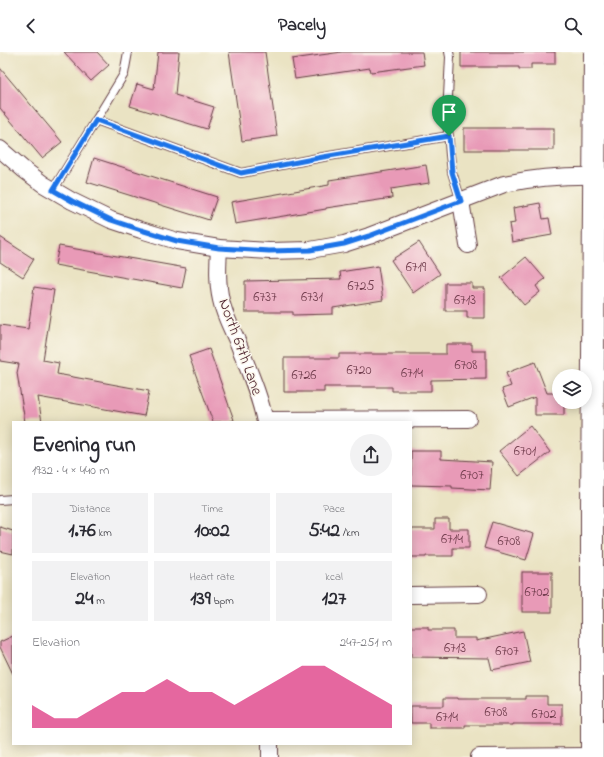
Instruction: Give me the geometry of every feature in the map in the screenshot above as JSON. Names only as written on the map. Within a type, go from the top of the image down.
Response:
[{"type":"main road","points":[[592,757],[598,508],[599,176],[595,52]]},
{"type":"street","points":[[0,149],[23,170],[43,184],[72,201],[111,220],[177,241],[219,248],[269,251],[310,250],[344,244],[369,236],[504,184],[548,177],[599,176]]},
{"type":"street","points":[[461,201],[468,245]]},
{"type":"street","name":"North 67th Lane","points":[[219,248],[218,283],[221,302],[227,320],[251,375],[265,421]]},
{"type":"street","points":[[265,421],[468,419]]},
{"type":"street","points":[[412,595],[479,594]]},
{"type":"street","points":[[270,745],[270,757]]},
{"type":"street","points":[[479,757],[592,757]]},
{"type":"lane","points":[[53,190],[124,74],[128,52]]},
{"type":"lane","points":[[449,52],[447,116],[452,172],[461,201]]},
{"type":"lane","points":[[96,120],[241,173],[323,157],[449,136]]},
{"type":"lane","points":[[0,500],[12,499]]},
{"type":"building","points":[[64,52],[97,52],[109,65],[91,81]]},
{"type":"building","points":[[158,52],[179,52],[175,95],[214,107],[207,129],[130,106],[137,84],[154,89]]},
{"type":"building","points":[[229,52],[265,52],[277,136],[242,141]]},
{"type":"building","points":[[342,52],[422,52],[424,65],[371,72],[370,68],[295,79],[292,59]]},
{"type":"building","points":[[461,52],[555,52],[555,64],[531,64],[531,69],[519,69],[519,67],[461,67]]},
{"type":"building","points":[[0,68],[62,142],[42,158],[0,108]]},
{"type":"building","points":[[464,128],[554,128],[554,150],[464,150]]},
{"type":"building","points":[[94,158],[217,197],[209,220],[87,182]]},
{"type":"building","points":[[426,165],[429,183],[391,189],[392,198],[235,224],[231,202],[329,185],[329,180]]},
{"type":"building","points":[[540,203],[543,219],[549,218],[552,235],[512,242],[509,224],[515,223],[513,208]]},
{"type":"building","points":[[0,237],[34,259],[23,277],[0,262]]},
{"type":"building","points":[[419,242],[440,274],[413,293],[391,260]]},
{"type":"building","points":[[59,246],[186,268],[182,288],[55,265]]},
{"type":"building","points":[[526,257],[545,279],[536,286],[540,292],[524,305],[501,278]]},
{"type":"building","points":[[378,266],[383,300],[333,308],[333,314],[293,315],[293,312],[245,312],[245,281],[341,279],[340,272]]},
{"type":"building","points":[[445,283],[472,283],[472,288],[485,288],[485,318],[467,318],[467,311],[445,311]]},
{"type":"building","points":[[34,287],[54,290],[43,360],[59,363],[57,374],[149,391],[144,416],[38,397],[42,421],[25,421],[17,373],[19,364],[0,361],[0,325],[28,329]]},
{"type":"building","points":[[446,344],[472,344],[472,351],[486,351],[486,379],[431,380],[431,391],[392,391],[392,387],[324,387],[324,392],[284,392],[284,358],[339,358],[339,354],[446,354]]},
{"type":"building","points":[[209,349],[234,420],[213,421],[189,356]]},
{"type":"building","points":[[535,362],[547,393],[552,393],[552,409],[564,409],[564,415],[535,415],[535,397],[509,407],[502,389],[511,386],[506,373]]},
{"type":"building","points":[[530,426],[550,452],[519,476],[499,451]]},
{"type":"building","points":[[412,451],[441,451],[441,459],[492,462],[490,490],[452,488],[452,486],[412,485]]},
{"type":"building","points":[[435,519],[449,519],[449,529],[469,529],[469,548],[453,548],[453,556],[412,557],[412,529],[435,529]]},
{"type":"building","points":[[492,522],[534,534],[526,560],[484,548]]},
{"type":"building","points":[[0,527],[12,531],[12,554],[0,551]]},
{"type":"building","points":[[522,572],[552,572],[552,612],[522,612]]},
{"type":"building","points":[[412,627],[428,627],[428,630],[454,630],[454,638],[476,638],[476,641],[523,631],[530,662],[492,670],[489,658],[412,657]]},
{"type":"building","points":[[12,636],[12,672],[0,647],[0,642]]},
{"type":"building","points":[[526,696],[547,696],[547,704],[562,704],[562,724],[465,725],[465,728],[429,728],[429,723],[412,723],[412,706],[444,706],[444,698],[526,699]]},
{"type":"route","points":[[96,120],[241,173],[323,157],[449,136],[452,172],[461,201],[369,236],[344,244],[310,250],[269,251],[219,248],[177,241],[111,220],[53,190],[96,120]]}]
